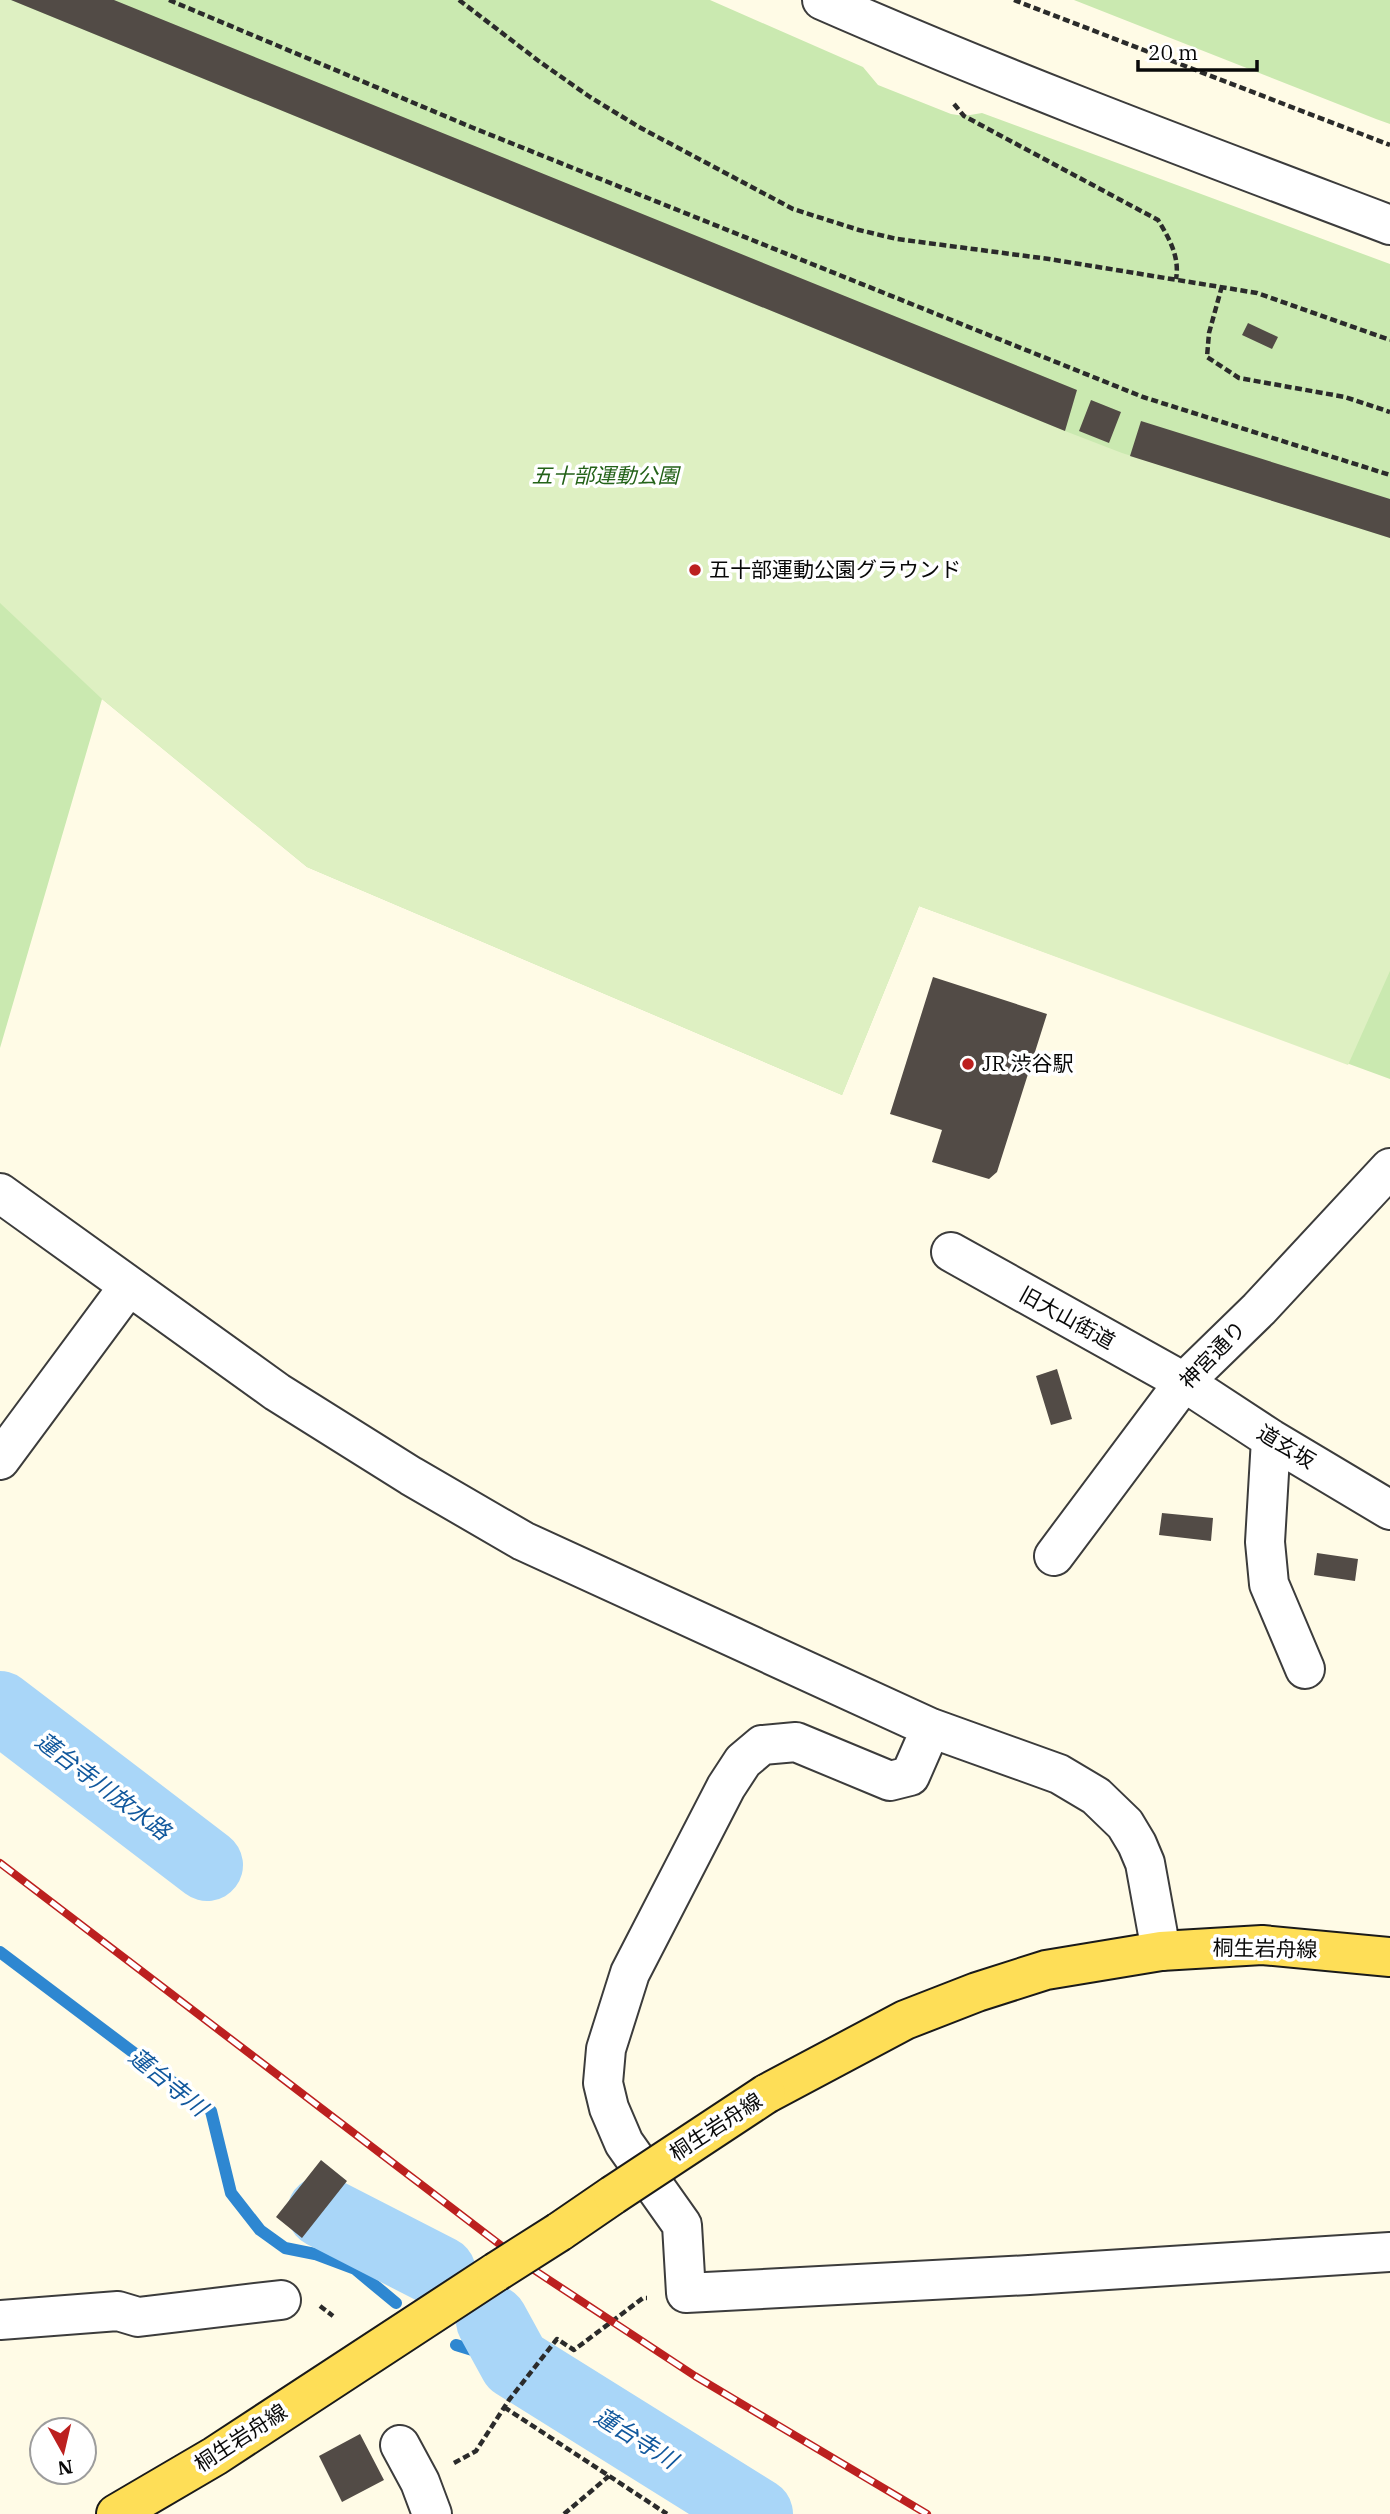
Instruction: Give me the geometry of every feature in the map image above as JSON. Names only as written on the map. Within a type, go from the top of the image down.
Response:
[{"type":"main road","name":"桐生岩舟線","points":[[116,2514],[215,2456],[766,2094],[905,2020],[976,1992],[1046,1969],[1161,1951],[1262,1945],[1390,1957]]},
{"type":"street","points":[[822,0],[897,33],[1174,143],[1390,225]]},
{"type":"street","name":"神宮通り","points":[[1054,1556],[1184,1382],[1259,1308],[1390,1168]]},
{"type":"street","points":[[0,1193],[287,1399],[523,1541],[931,1728],[1059,1774],[1096,1796],[1125,1824],[1137,1844],[1144,1863],[1161,1951]]},
{"type":"street","name":"旧大山街道","points":[[951,1252],[1184,1382]]},
{"type":"street","points":[[0,1460],[128,1286]]},
{"type":"street","name":"道玄坂","points":[[1184,1382],[1271,1439],[1390,1510]]},
{"type":"street","points":[[1271,1439],[1265,1542],[1269,1584],[1305,1669]]},
{"type":"street","points":[[931,1728],[910,1776],[890,1781],[796,1742],[762,1745],[743,1761],[726,1787],[629,1973],[606,2049],[603,2083],[609,2108],[624,2143],[682,2225],[686,2293],[1390,2252]]},
{"type":"street","points":[[0,2319],[118,2312],[138,2317],[281,2300]]},
{"type":"street","points":[[400,2445],[420,2483],[432,2514]]},
{"type":"path","points":[[169,0],[471,127],[1143,397],[1390,475]]},
{"type":"path","points":[[459,0],[540,62],[639,127],[793,209],[897,239],[1257,293],[1390,340]]},
{"type":"path","points":[[1014,0],[1390,145]]},
{"type":"path","points":[[954,104],[964,116],[1158,220],[1177,259],[1176,279]]},
{"type":"path","points":[[1222,286],[1209,333],[1207,357],[1239,378],[1345,397],[1390,412]]},
{"type":"path","points":[[451,2465],[476,2451],[509,2400],[557,2339],[574,2350],[643,2298],[686,2293]]},
{"type":"path","points":[[505,2407],[667,2514]]},
{"type":"path","points":[[564,2514],[609,2476]]},
{"type":"green space","name":"五十部運動公園グラウンド","points":[[0,0],[710,0],[863,67],[878,85],[951,114],[964,116],[982,113],[1390,264],[1390,1079],[919,906],[842,1095],[307,867],[102,699],[0,1048]]},
{"type":"green space","name":"五十部運動公園グラウンド","points":[[0,0],[11,0],[1065,431],[1122,453],[1390,538],[1390,971],[1348,1065],[919,906],[842,1095],[307,867],[102,699],[0,603]]},
{"type":"green space","points":[[1074,0],[1390,0],[1390,124],[1376,119]]},
{"type":"building","points":[[11,0],[114,0],[1077,390],[1065,431]]},
{"type":"building","points":[[1248,323],[1278,337],[1272,349],[1242,335]]},
{"type":"building","points":[[1091,400],[1121,412],[1109,443],[1079,431]]},
{"type":"building","points":[[1141,421],[1390,499],[1390,538],[1130,456]]},
{"type":"building","name":"JR 渋谷駅","points":[[933,977],[1047,1014],[997,1172],[989,1179],[932,1162],[942,1130],[890,1114]]},
{"type":"building","points":[[1057,1369],[1072,1419],[1051,1425],[1036,1376]]},
{"type":"building","points":[[1162,1513],[1213,1518],[1211,1541],[1159,1535]]},
{"type":"building","points":[[1317,1553],[1358,1559],[1355,1581],[1314,1575]]},
{"type":"building","points":[[321,2160],[347,2181],[302,2238],[276,2217]]},
{"type":"building","points":[[360,2434],[384,2480],[342,2502],[319,2456]]},
{"type":"waterway","name":"蓮台寺川放水路","points":[[0,1707],[207,1865]]},
{"type":"waterway","name":"蓮台寺川","points":[[0,1952],[211,2111],[231,2193],[260,2230],[285,2248],[315,2254],[355,2269],[396,2303]]},
{"type":"waterway","name":"蓮台寺川","points":[[323,2212],[440,2272]]},
{"type":"waterway","name":"蓮台寺川","points":[[492,2321],[515,2363],[757,2514]]},
{"type":"waterway","name":"蓮台寺川","points":[[456,2345],[515,2363]]},
{"type":"railway","points":[[0,1863],[528,2266],[695,2376],[927,2514]]},
{"type":"place","name":"五十部運動公園グラウンド","points":[[695,570]]},
{"type":"place","name":"JR 渋谷駅","points":[[968,1064]]},
{"type":"park label","name":"五十部運動公園","points":[[605,476]]}]
